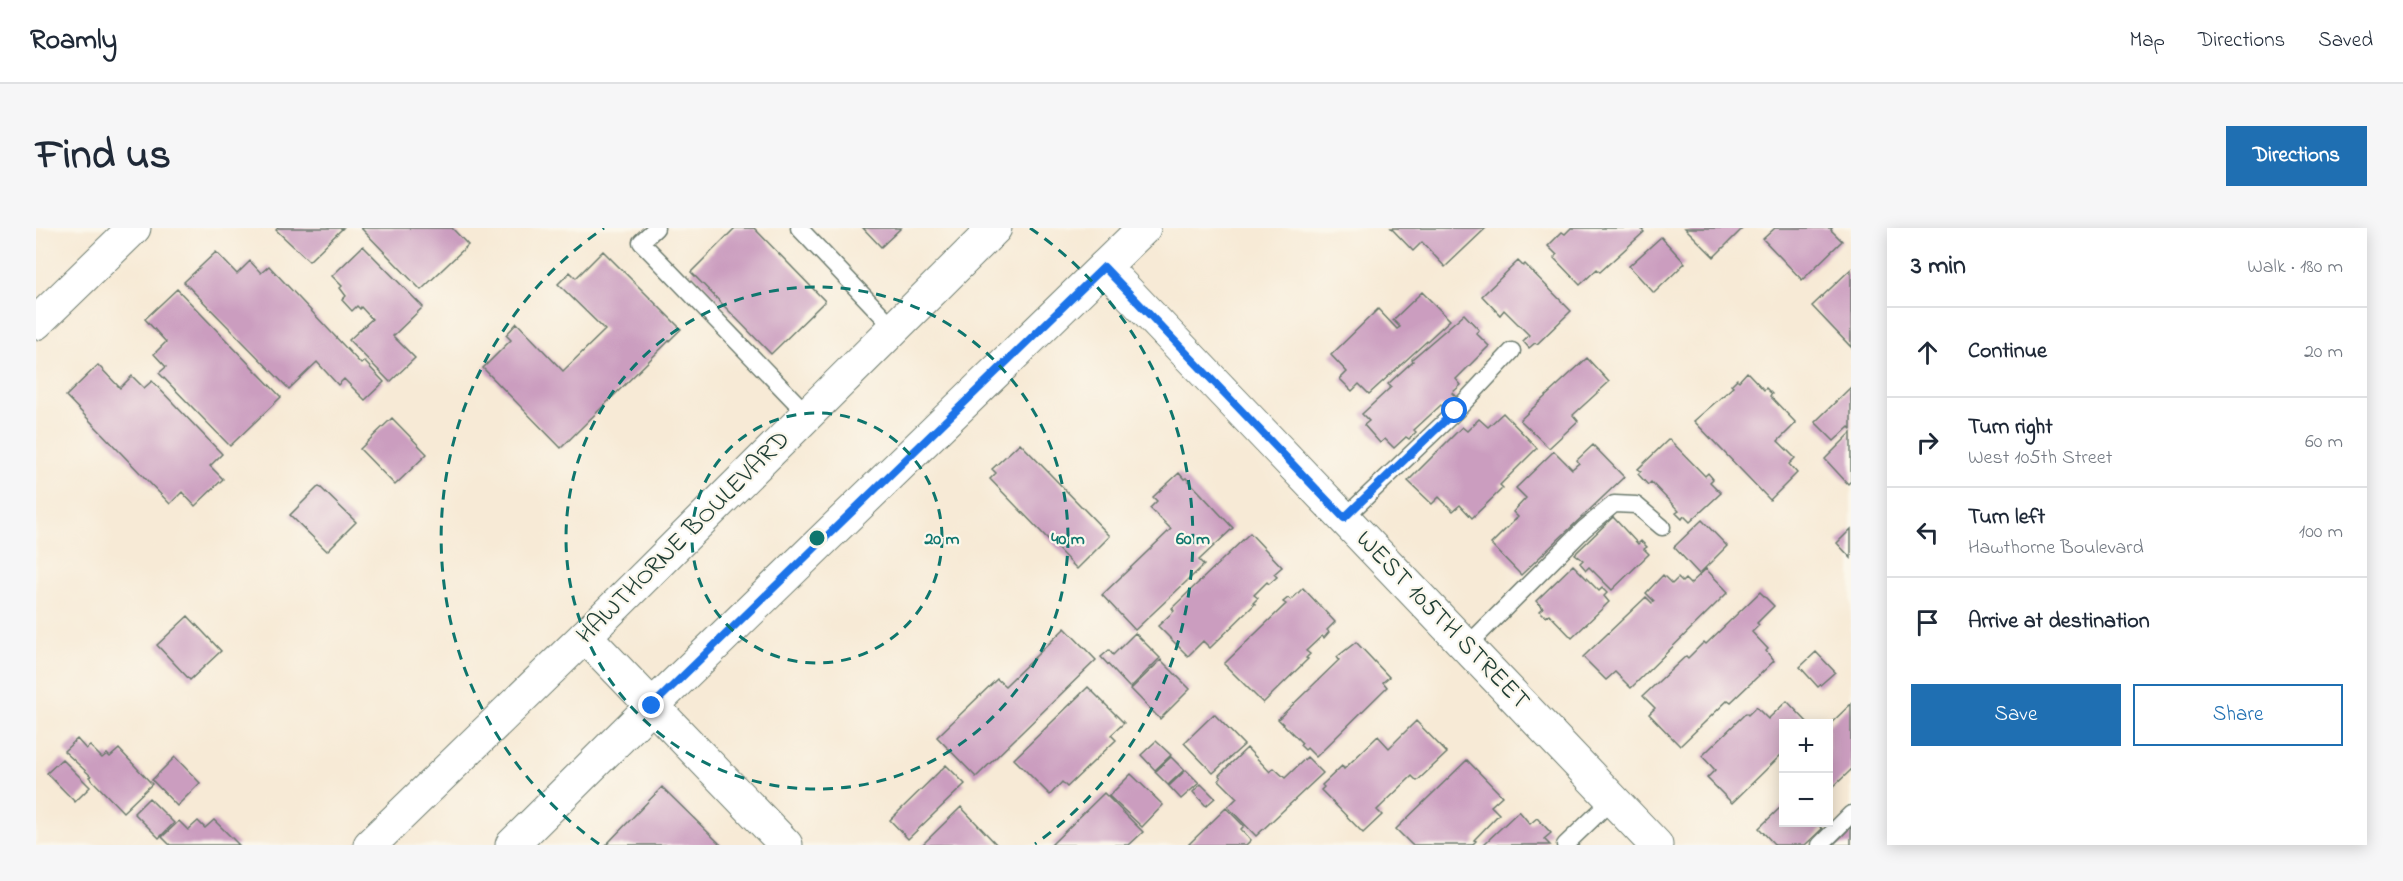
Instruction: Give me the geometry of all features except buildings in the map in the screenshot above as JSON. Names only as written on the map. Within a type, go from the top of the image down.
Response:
[{"type":"main road","points":[[36,323],[134,228]]},
{"type":"main road","name":"HAWTHORNE BOULEVARD","points":[[370,845],[585,636],[995,228]]},
{"type":"main road","points":[[512,845],[1144,228]]},
{"type":"main road","name":"WEST 105TH STREET","points":[[1104,267],[1656,845]]},
{"type":"main road","points":[[585,636],[786,845]]},
{"type":"lane","points":[[656,228],[641,242],[808,415]]},
{"type":"lane","points":[[799,228],[895,328]]},
{"type":"lane","points":[[1344,518],[1455,411],[1512,351]]},
{"type":"lane","points":[[1466,647],[1584,529],[1614,504],[1636,505],[1662,527]]},
{"type":"lane","points":[[1565,845],[1613,800]]},
{"type":"lane","points":[[1820,845],[1851,814]]},
{"type":"route","points":[[652,706],[1104,267],[1344,518],[1455,411]]}]
